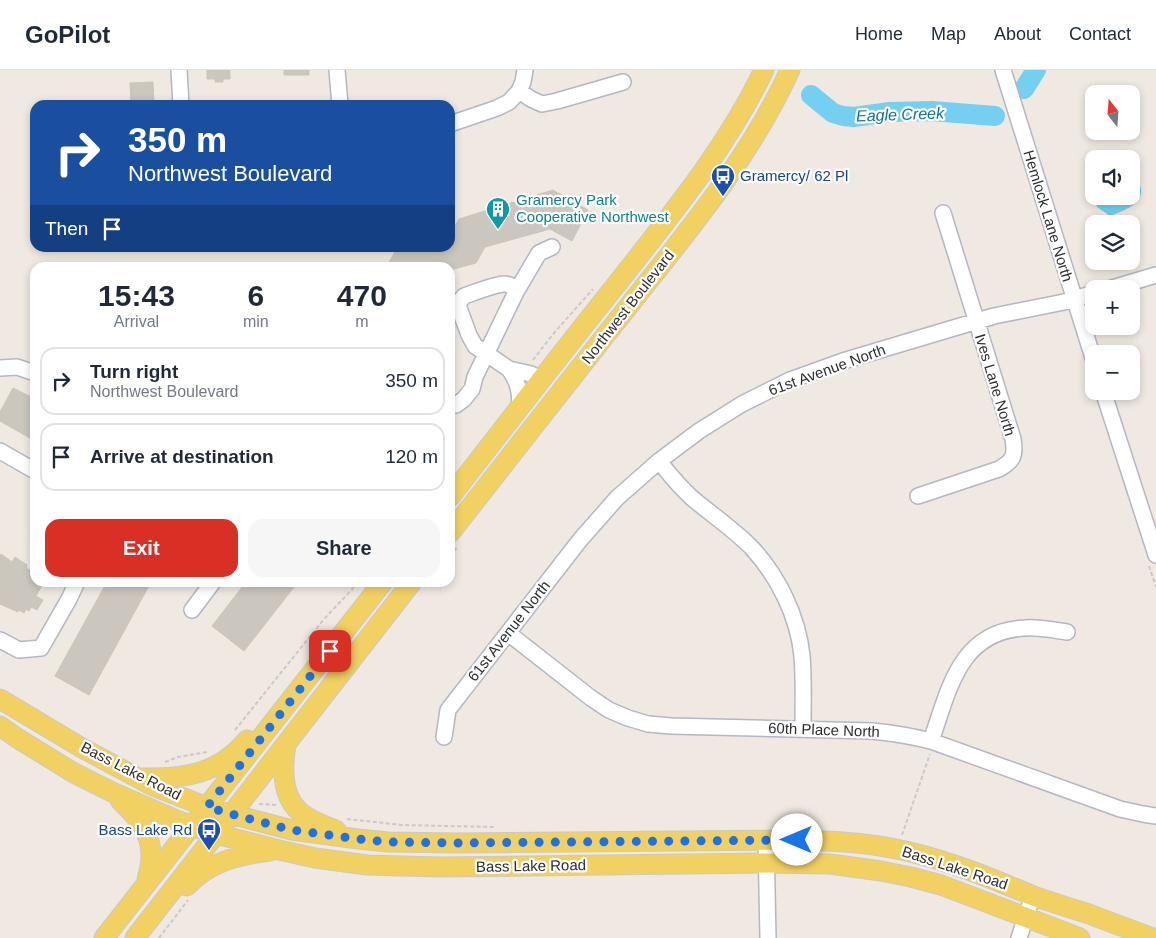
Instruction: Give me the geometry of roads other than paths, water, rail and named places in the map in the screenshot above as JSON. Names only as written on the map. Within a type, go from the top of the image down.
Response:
[{"type":"main road","name":"Northwest Boulevard","points":[[455,491],[707,166],[742,112],[764,70]]},
{"type":"main road","name":"Northwest Boulevard","points":[[455,527],[715,195],[760,128],[790,70]]},
{"type":"main road","points":[[455,513],[542,401],[545,389],[541,380]]},
{"type":"main road","points":[[104,938],[379,587]]},
{"type":"main road","points":[[135,938],[408,587]]},
{"type":"main road","points":[[137,778],[184,777],[201,772],[220,763],[241,747],[309,662],[330,651]]},
{"type":"main road","name":"Bass Lake Road","points":[[0,699],[153,786],[207,807],[292,830],[388,842],[766,840],[862,843],[920,854],[1153,938]]},
{"type":"main road","name":"Bass Lake Road","points":[[0,726],[74,773],[176,820],[216,834],[315,858],[356,864],[403,867],[830,864],[912,877],[1080,938]]},
{"type":"main road","points":[[286,744],[283,775],[291,801],[295,807],[316,822],[358,839]]},
{"type":"main road","points":[[114,793],[142,823],[148,834],[151,858],[146,883]]},
{"type":"main road","points":[[146,938],[193,879],[203,871],[220,862],[239,856],[279,850]]},
{"type":"street","points":[[179,70],[181,100]]},
{"type":"street","points":[[337,70],[340,100]]},
{"type":"street","points":[[455,122],[510,102],[519,91],[525,70]]},
{"type":"street","name":"Hemlock Lane North","points":[[1003,70],[1089,345]]},
{"type":"street","points":[[519,91],[542,104],[623,82]]},
{"type":"street","name":"Ives Lane North","points":[[918,496],[999,469],[1008,464],[1015,450],[943,213]]},
{"type":"street","points":[[455,404],[464,400],[472,389],[516,292],[539,253],[552,247]]},
{"type":"street","points":[[1139,280],[1156,275]]},
{"type":"street","points":[[516,292],[509,284],[502,283],[464,296],[458,304],[468,335],[475,346],[509,369],[531,374],[541,380]]},
{"type":"street","name":"61st Avenue North","points":[[444,737],[448,710],[580,540],[616,498],[659,461],[699,431],[742,404],[790,380],[843,361],[994,316],[1064,302],[1085,296]]},
{"type":"street","points":[[0,368],[17,367],[30,371]]},
{"type":"street","points":[[509,369],[518,386],[521,399],[519,408]]},
{"type":"street","points":[[1106,400],[1156,555]]},
{"type":"street","points":[[0,451],[30,469]]},
{"type":"street","points":[[659,461],[690,496],[750,547],[771,571],[784,595],[796,625],[801,654],[804,684],[802,728]]},
{"type":"street","points":[[0,640],[19,650],[41,648],[75,587]]},
{"type":"street","points":[[192,610],[209,587]]},
{"type":"street","points":[[931,741],[954,676],[964,659],[976,646],[991,636],[1009,629],[1026,628],[1067,632]]},
{"type":"street","name":"60th Place North","points":[[508,633],[608,710],[648,724],[802,728],[893,733],[931,741],[1120,808],[1156,816]]},
{"type":"street","points":[[766,840],[768,938]]},
{"type":"street","points":[[1019,938],[1033,895]]},
{"type":"water","points":[[1097,205],[1132,205],[1112,215],[1109,215]]},
{"type":"waterway","name":"Eagle Creek","points":[[1024,89],[1036,70]]},
{"type":"waterway","name":"Eagle Creek","points":[[811,95],[833,113],[843,116],[854,117],[890,112],[932,111],[995,116]]},
{"type":"place","name":"Gramercy/ 62 Pl","points":[[723,197]]},
{"type":"place","name":"Gramercy Park Cooperative Northwest","points":[[498,230]]},
{"type":"place","name":"Bass Lake Rd","points":[[209,851]]}]
